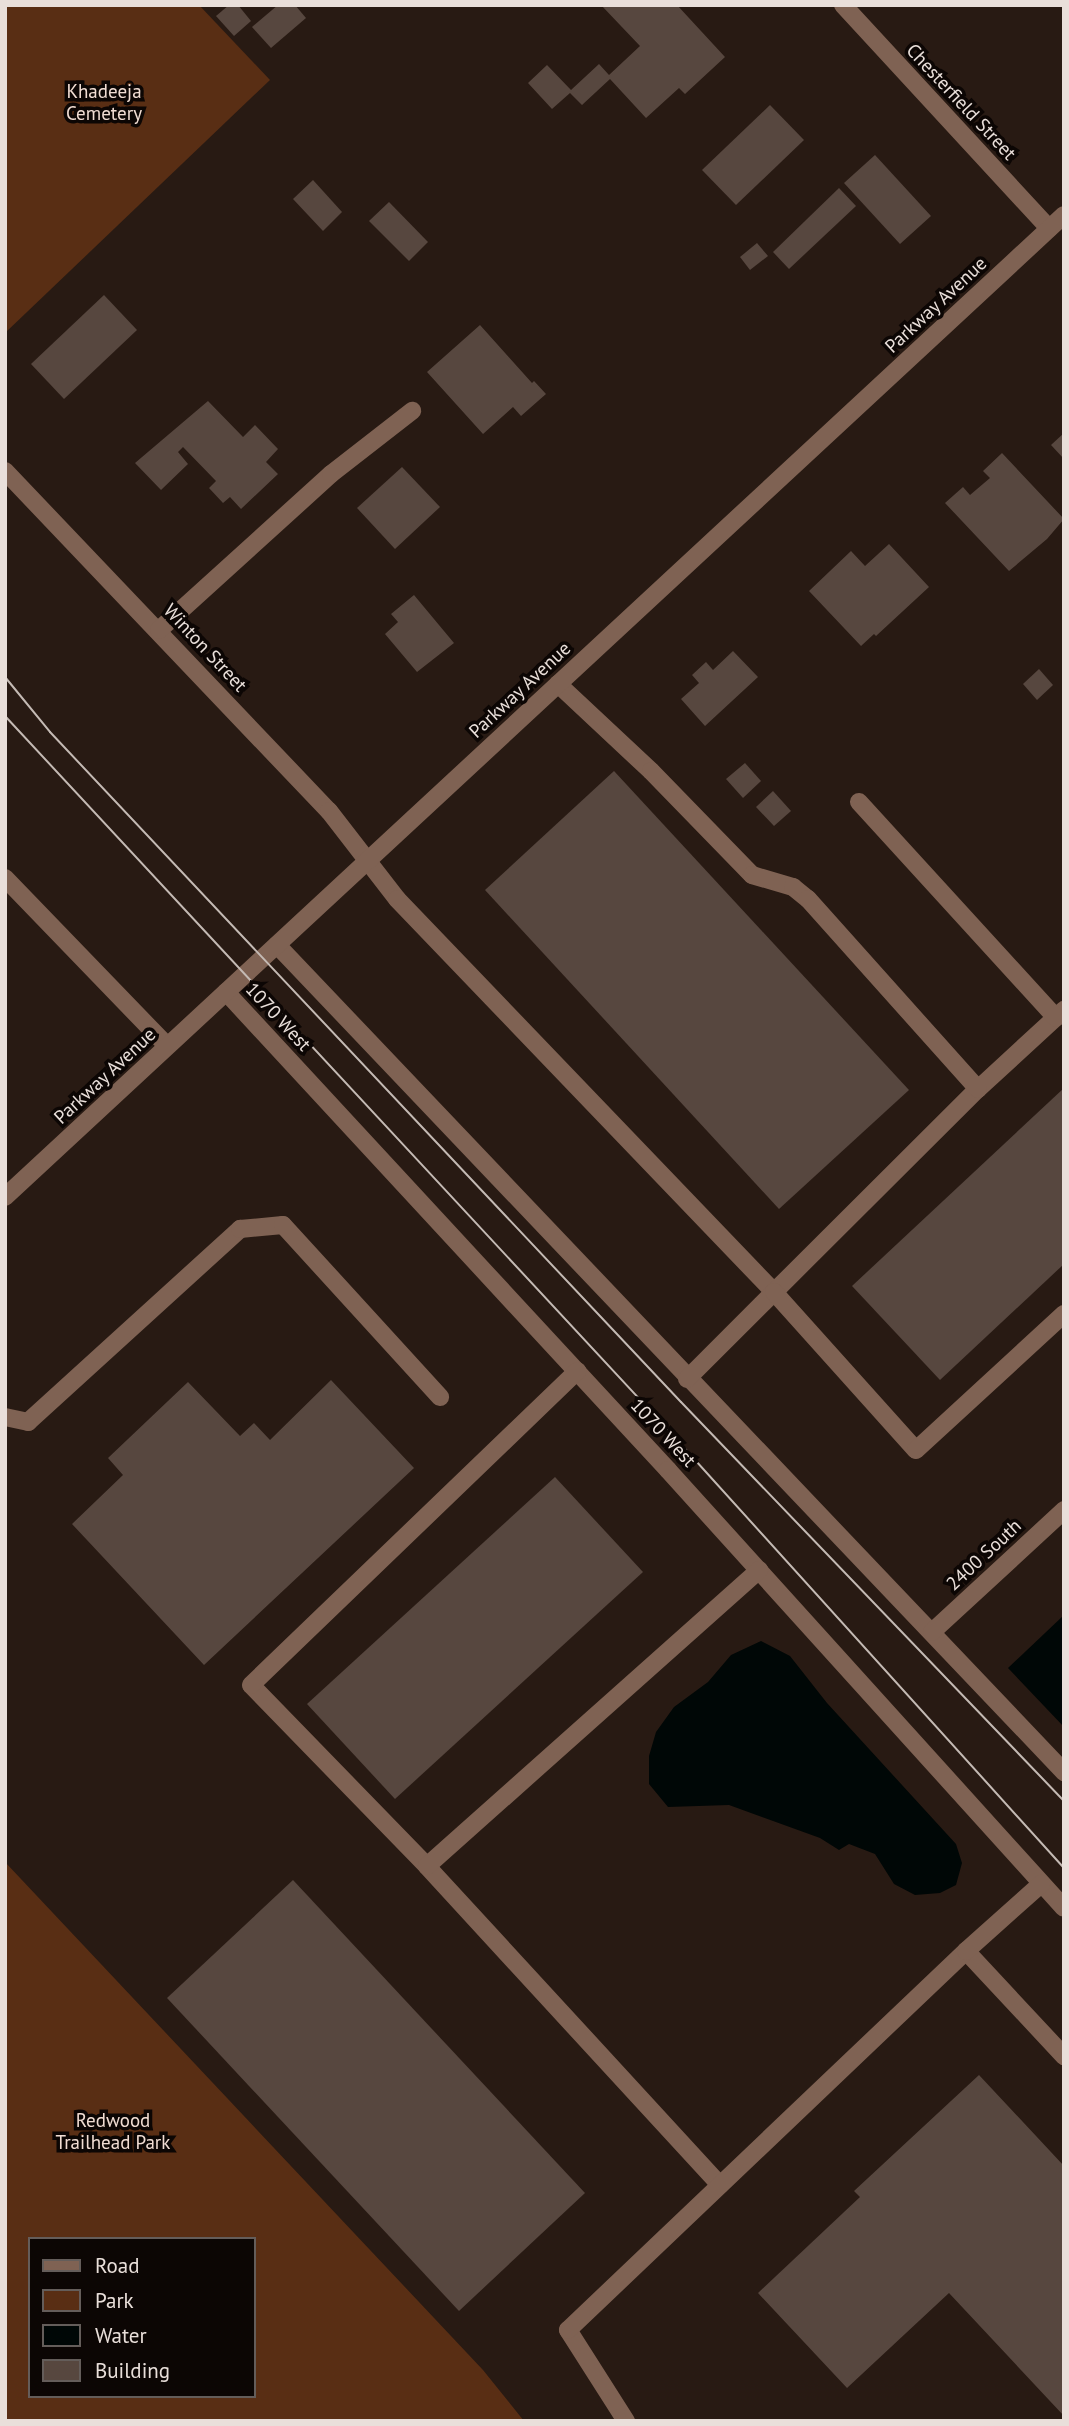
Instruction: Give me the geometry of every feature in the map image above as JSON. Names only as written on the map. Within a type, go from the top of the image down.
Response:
[{"type":"street","name":"Chesterfield Street","points":[[843,5],[1049,228]]},
{"type":"street","name":"Parkway Avenue","points":[[5,1197],[1064,215]]},
{"type":"street","points":[[159,630],[331,474],[412,411]]},
{"type":"street","name":"Winton Street","points":[[5,471],[329,811],[397,899],[774,1292],[916,1450],[1064,1314]]},
{"type":"street","points":[[558,684],[651,771],[752,875],[793,887],[808,899],[978,1089]]},
{"type":"street","points":[[687,1379],[978,1089],[1060,1014],[859,802]]},
{"type":"street","points":[[5,878],[167,1046]]},
{"type":"street","points":[[277,944],[687,1379],[1064,1772]]},
{"type":"street","name":"1070 West","points":[[226,992],[577,1371],[1064,1908]]},
{"type":"street","points":[[5,1418],[28,1422],[240,1229],[283,1225],[440,1397]]},
{"type":"street","points":[[577,1371],[251,1685],[427,1866],[720,2185]]},
{"type":"street","name":"2400 South","points":[[932,1632],[1064,1510]]},
{"type":"street","points":[[427,1866],[759,1570]]},
{"type":"street","points":[[626,2421],[568,2330],[966,1951],[1041,1884]]},
{"type":"street","points":[[966,1951],[1064,2056]]},
{"type":"green space","name":"Khadeeja Cemetery","points":[[5,5],[199,5],[270,80],[5,333]]},
{"type":"green space","name":"Redwood Trailhead Park","points":[[5,1862],[483,2370],[524,2421],[5,2421]]},
{"type":"water","points":[[1064,1615],[1064,1727],[1008,1668]]},
{"type":"water","points":[[761,1641],[790,1656],[827,1703],[956,1844],[962,1863],[956,1885],[940,1893],[915,1895],[894,1884],[875,1854],[849,1844],[839,1850],[820,1838],[729,1805],[668,1807],[649,1784],[649,1756],[656,1732],[674,1707],[708,1682],[731,1655]]},
{"type":"building","points":[[229,5],[238,5],[251,21],[234,36],[216,16]]},
{"type":"building","points":[[278,5],[295,5],[306,18],[271,48],[252,27]]},
{"type":"building","points":[[601,5],[677,5],[725,57],[685,94],[679,88],[646,118],[610,79],[582,105],[570,93],[552,109],[528,83],[547,65],[571,90],[599,64],[609,75],[640,46]]},
{"type":"building","points":[[770,105],[804,140],[736,205],[702,170]]},
{"type":"building","points":[[875,155],[931,216],[900,244],[844,183]]},
{"type":"building","points":[[313,180],[342,212],[323,231],[293,199]]},
{"type":"building","points":[[839,188],[856,206],[789,269],[773,252]]},
{"type":"building","points":[[389,202],[428,242],[409,261],[369,221]]},
{"type":"building","points":[[757,243],[768,256],[750,270],[740,257]]},
{"type":"building","points":[[104,295],[137,330],[64,399],[31,364]]},
{"type":"building","points":[[480,325],[532,383],[534,381],[546,394],[521,416],[513,407],[483,434],[427,372]]},
{"type":"building","points":[[208,401],[243,437],[255,425],[278,449],[266,462],[278,474],[241,509],[230,497],[223,503],[209,488],[216,481],[183,447],[178,452],[188,464],[161,490],[135,463]]},
{"type":"building","points":[[1064,433],[1064,459],[1051,445]]},
{"type":"building","points":[[1002,453],[1064,519],[1047,539],[1009,571],[945,503],[963,487],[970,495],[990,478],[983,471]]},
{"type":"building","points":[[402,467],[440,507],[395,549],[357,508]]},
{"type":"building","points":[[889,544],[929,587],[876,636],[874,634],[861,646],[809,591],[851,551],[865,566]]},
{"type":"building","points":[[414,595],[454,643],[417,672],[385,634],[398,622],[391,614]]},
{"type":"building","points":[[733,651],[758,677],[705,726],[681,699],[699,683],[692,675],[706,662],[713,670]]},
{"type":"building","points":[[1039,669],[1053,685],[1037,700],[1023,684]]},
{"type":"building","points":[[745,763],[761,781],[743,798],[726,779]]},
{"type":"building","points":[[614,771],[909,1090],[779,1209],[485,890]]},
{"type":"building","points":[[773,791],[791,811],[774,826],[756,807]]},
{"type":"building","points":[[1064,1088],[1064,1264],[940,1380],[852,1286]]},
{"type":"building","points":[[331,1380],[414,1468],[204,1665],[72,1524],[123,1475],[108,1458],[188,1382],[240,1436],[254,1423],[270,1440]]},
{"type":"building","points":[[555,1477],[643,1572],[395,1799],[307,1704]]},
{"type":"building","points":[[293,1880],[585,2193],[459,2311],[167,1998]]},
{"type":"building","points":[[979,2075],[1064,2166],[1064,2416],[949,2293],[847,2388],[758,2293],[860,2197],[854,2191]]},
{"type":"tram line","points":[[5,677],[50,732],[681,1402],[1064,1801]]},
{"type":"tram line","points":[[5,716],[658,1419],[1064,1868]]}]
